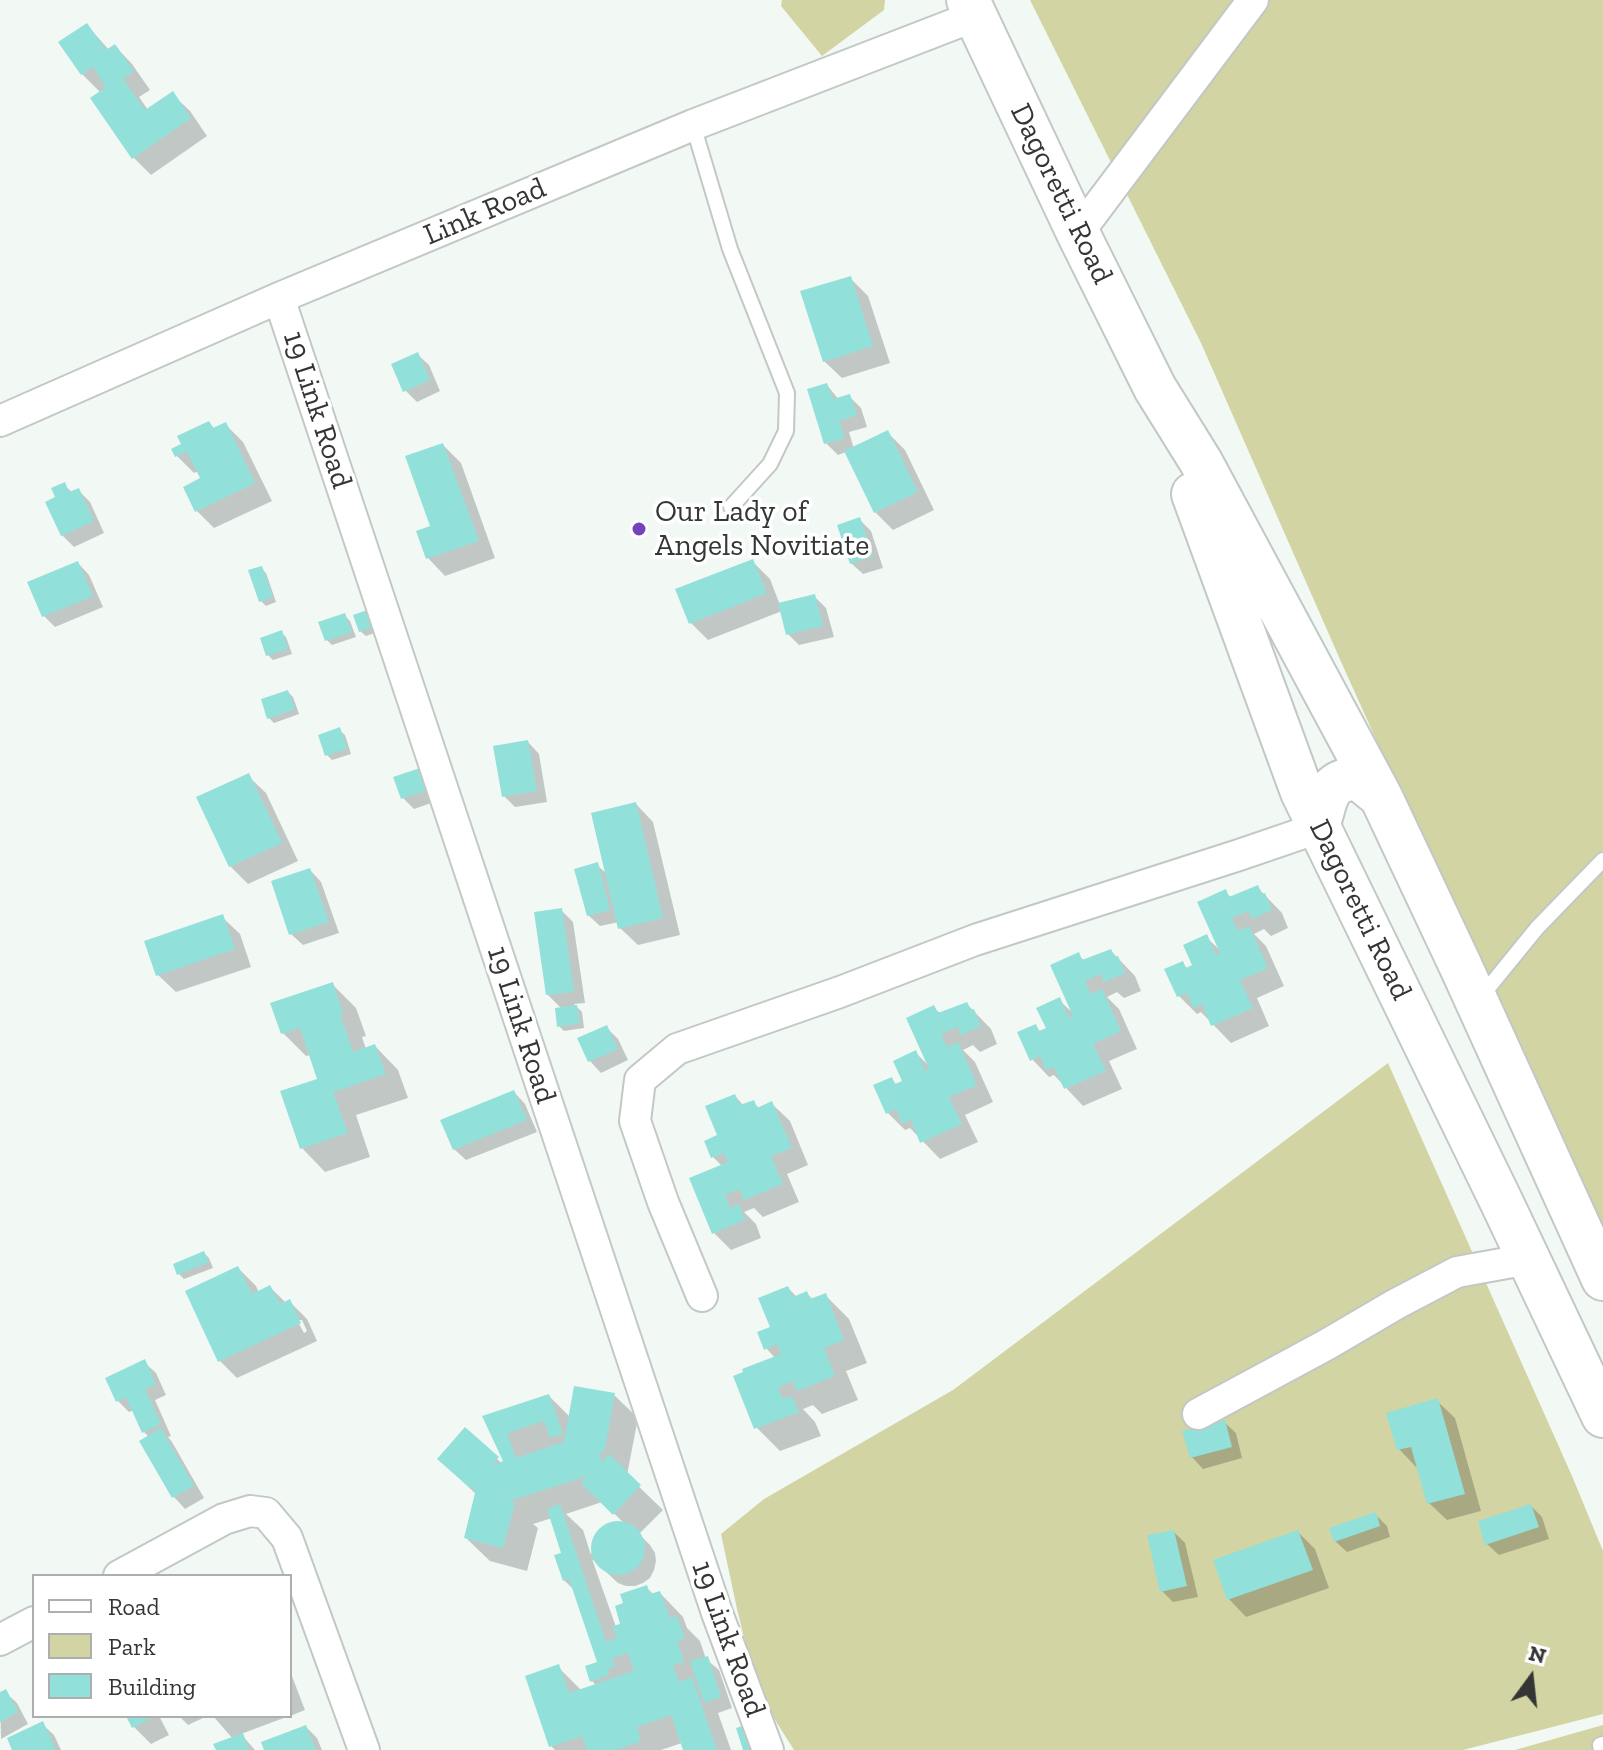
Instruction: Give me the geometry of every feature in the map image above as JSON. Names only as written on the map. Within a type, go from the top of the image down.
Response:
[{"type":"main road","name":"Dagoretti Road","points":[[972,8],[1155,388],[1201,462],[1381,797],[1603,1279]]},
{"type":"main road","name":"Dagoretti Road","points":[[1155,388],[1302,792],[1603,1416]]},
{"type":"main road","points":[[1320,825],[1327,796],[1340,780],[1359,779],[1381,797]]},
{"type":"street","points":[[1078,233],[1253,0]]},
{"type":"street","name":"Link Road","points":[[0,421],[279,298],[972,8]]},
{"type":"street","name":"19 Link Road","points":[[279,298],[717,1613],[768,1750]]},
{"type":"street","points":[[702,1296],[663,1202],[635,1121],[640,1080],[677,1049],[840,992],[975,940],[1239,855],[1320,825]]},
{"type":"street","points":[[1198,1414],[1457,1272],[1529,1259]]},
{"type":"street","points":[[123,1574],[224,1519],[250,1511],[266,1513],[287,1538],[364,1750]]},
{"type":"street","points":[[0,1640],[32,1623]]},
{"type":"lane","points":[[693,125],[730,249],[787,393],[786,431],[770,464],[731,507]]},
{"type":"lane","points":[[1477,1002],[1537,928],[1603,860]]},
{"type":"green space","points":[[782,0],[885,0],[884,10],[822,56],[781,6]]},
{"type":"green space","points":[[1030,0],[1603,0],[1603,1243],[1201,343]]},
{"type":"green space","points":[[1388,1063],[1603,1551],[1603,1714],[1463,1750],[794,1750],[758,1693],[721,1534],[764,1499],[953,1390]]},
{"type":"green space","points":[[1603,1725],[1603,1750],[1515,1750]]},
{"type":"building","points":[[87,23],[106,50],[115,44],[134,71],[123,79],[145,110],[173,91],[191,118],[132,159],[90,98],[106,87],[93,67],[81,75],[58,42]]},
{"type":"building","points":[[851,276],[873,346],[823,362],[800,291]]},
{"type":"building","points":[[418,352],[430,380],[403,392],[391,364]]},
{"type":"building","points":[[827,383],[833,399],[850,394],[857,415],[839,421],[845,438],[824,444],[807,389]]},
{"type":"building","points":[[209,421],[213,428],[226,422],[255,483],[195,512],[183,487],[200,478],[187,452],[175,457],[171,449],[181,444],[177,436]]},
{"type":"building","points":[[888,430],[918,492],[874,513],[844,451]]},
{"type":"building","points":[[443,443],[479,541],[426,559],[416,531],[430,526],[405,456]]},
{"type":"building","points":[[65,482],[69,492],[79,488],[94,521],[61,536],[45,502],[55,497],[51,488]]},
{"type":"building","points":[[860,517],[873,556],[850,564],[837,525]]},
{"type":"building","points":[[753,559],[767,593],[689,624],[675,589]]},
{"type":"building","points":[[78,561],[93,596],[42,617],[27,582]]},
{"type":"building","points":[[262,566],[273,597],[259,602],[248,570]]},
{"type":"building","points":[[815,594],[823,626],[786,635],[778,603]]},
{"type":"building","points":[[370,609],[376,626],[359,632],[353,615]]},
{"type":"building","points":[[345,613],[352,632],[325,641],[318,622]]},
{"type":"building","points":[[282,630],[288,649],[266,656],[260,638]]},
{"type":"building","points":[[288,690],[295,709],[267,719],[261,699]]},
{"type":"building","points":[[340,727],[347,749],[325,756],[318,735]]},
{"type":"building","points":[[528,740],[537,791],[502,797],[493,746]]},
{"type":"building","points":[[423,767],[430,789],[401,799],[393,777]]},
{"type":"building","points":[[249,773],[282,843],[229,867],[196,797]]},
{"type":"building","points":[[636,802],[663,918],[618,929],[591,813]]},
{"type":"building","points":[[598,862],[610,910],[587,916],[574,869]]},
{"type":"building","points":[[310,868],[329,922],[289,935],[271,881]]},
{"type":"building","points":[[1258,885],[1272,910],[1252,919],[1248,911],[1232,918],[1238,931],[1249,926],[1268,968],[1240,980],[1253,1008],[1211,1026],[1202,1004],[1193,1008],[1187,993],[1177,997],[1164,969],[1183,961],[1186,968],[1192,965],[1183,945],[1207,934],[1216,955],[1220,953],[1197,902],[1226,889],[1229,897]]},
{"type":"building","points":[[562,908],[574,992],[546,995],[534,912]]},
{"type":"building","points":[[223,914],[235,949],[156,976],[144,941]]},
{"type":"building","points":[[1111,949],[1115,957],[1118,956],[1125,973],[1104,982],[1101,974],[1085,981],[1091,994],[1102,989],[1121,1031],[1093,1044],[1106,1071],[1064,1089],[1054,1067],[1046,1070],[1040,1056],[1030,1061],[1017,1032],[1036,1024],[1039,1031],[1046,1028],[1036,1008],[1060,997],[1069,1018],[1073,1016],[1050,965],[1079,952],[1082,960]]},
{"type":"building","points":[[333,982],[353,1052],[375,1044],[386,1074],[333,1092],[348,1133],[300,1149],[280,1091],[317,1079],[300,1028],[281,1034],[270,1003]]},
{"type":"building","points":[[967,1002],[971,1010],[974,1009],[981,1026],[961,1035],[957,1027],[941,1034],[947,1047],[958,1042],[977,1085],[949,1097],[962,1124],[920,1143],[911,1120],[902,1124],[896,1109],[886,1114],[873,1085],[892,1077],[895,1084],[902,1081],[893,1061],[916,1050],[925,1071],[929,1069],[906,1018],[934,1005],[938,1013]]},
{"type":"building","points":[[577,1005],[580,1023],[557,1027],[555,1008]]},
{"type":"building","points":[[607,1025],[618,1049],[588,1062],[577,1038]]},
{"type":"building","points":[[514,1090],[527,1120],[453,1150],[440,1120]]},
{"type":"building","points":[[735,1094],[740,1105],[754,1100],[757,1108],[772,1101],[792,1148],[771,1156],[783,1184],[744,1200],[739,1189],[725,1195],[730,1208],[739,1204],[745,1220],[712,1234],[689,1178],[728,1162],[724,1153],[711,1158],[704,1141],[717,1135],[705,1106]]},
{"type":"building","points":[[204,1251],[209,1262],[177,1275],[173,1264]]},
{"type":"building","points":[[238,1266],[252,1294],[270,1285],[280,1304],[290,1299],[301,1323],[218,1362],[185,1291]]},
{"type":"building","points":[[788,1286],[793,1297],[807,1291],[810,1299],[826,1293],[844,1340],[824,1348],[835,1376],[797,1391],[793,1381],[778,1387],[783,1399],[792,1396],[799,1412],[754,1429],[733,1376],[743,1372],[742,1369],[781,1354],[777,1344],[764,1350],[757,1332],[770,1327],[758,1298]]},
{"type":"building","points":[[145,1359],[156,1384],[145,1389],[161,1424],[142,1433],[126,1397],[116,1402],[105,1378]]},
{"type":"building","points":[[574,1386],[615,1393],[604,1453],[599,1452],[602,1462],[609,1454],[641,1485],[613,1515],[581,1483],[588,1476],[509,1501],[515,1503],[503,1548],[464,1538],[475,1493],[473,1486],[471,1489],[437,1459],[465,1427],[499,1457],[492,1465],[503,1461],[482,1416],[549,1394],[563,1434],[550,1438],[544,1421],[507,1433],[516,1458],[564,1442]]},
{"type":"building","points":[[1438,1398],[1465,1494],[1427,1504],[1411,1447],[1397,1450],[1386,1413]]},
{"type":"building","points":[[1225,1420],[1232,1447],[1190,1458],[1182,1431]]},
{"type":"building","points":[[161,1428],[194,1486],[172,1498],[139,1441]]},
{"type":"building","points":[[560,1504],[606,1642],[617,1638],[613,1626],[620,1624],[615,1606],[623,1603],[620,1594],[647,1585],[650,1594],[660,1591],[670,1618],[677,1616],[685,1638],[677,1641],[684,1662],[673,1665],[679,1682],[692,1677],[717,1750],[683,1750],[671,1715],[637,1727],[641,1741],[616,1750],[587,1750],[582,1736],[549,1747],[525,1676],[559,1664],[569,1693],[634,1671],[628,1653],[612,1658],[615,1667],[607,1669],[609,1675],[590,1682],[585,1666],[597,1662],[569,1579],[563,1581],[554,1555],[561,1553],[547,1509]]},
{"type":"building","points":[[1531,1504],[1539,1527],[1485,1545],[1478,1521]]},
{"type":"building","points":[[1376,1512],[1380,1526],[1334,1542],[1329,1528]]},
{"type":"building","points":[[618,1521],[637,1529],[645,1548],[637,1567],[618,1575],[599,1567],[591,1548],[599,1529]]},
{"type":"building","points":[[1174,1530],[1187,1586],[1160,1592],[1147,1535]]},
{"type":"building","points":[[1298,1530],[1313,1570],[1227,1600],[1213,1560]]},
{"type":"building","points":[[708,1656],[721,1697],[704,1703],[690,1661]]},
{"type":"building","points":[[6,1689],[18,1712],[0,1722],[0,1692]]},
{"type":"building","points":[[127,1718],[151,1718],[132,1728]]},
{"type":"building","points":[[43,1721],[56,1750],[12,1750],[7,1738]]},
{"type":"building","points":[[754,1722],[763,1750],[743,1750],[736,1728]]},
{"type":"building","points":[[306,1725],[316,1750],[264,1750],[261,1742]]},
{"type":"building","points":[[243,1733],[249,1750],[216,1750],[213,1744]]},
{"type":"place","name":"Our Lady of Angels Novitiate","points":[[639,529]]}]
